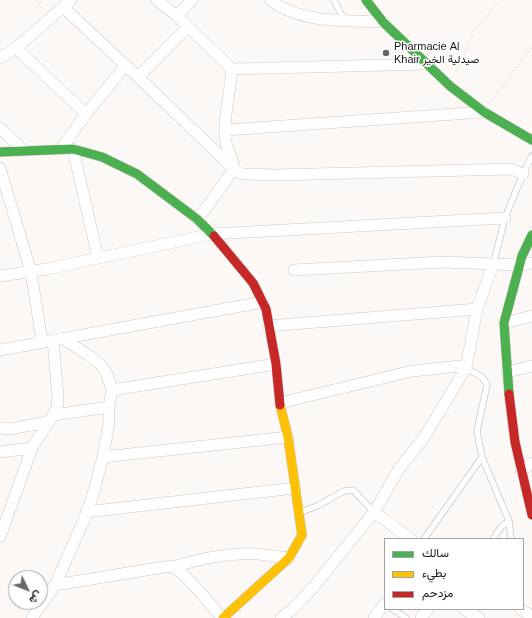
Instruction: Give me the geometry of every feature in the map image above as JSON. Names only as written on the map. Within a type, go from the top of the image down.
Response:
[{"type":"street","points":[[157,0],[177,16],[232,69],[426,64]]},
{"type":"street","points":[[177,16],[192,0]]},
{"type":"street","points":[[270,0],[278,6],[307,17],[383,22]]},
{"type":"street","points":[[366,0],[383,22],[450,86],[484,112],[532,140]]},
{"type":"street","points":[[0,58],[16,48],[67,4],[138,77],[234,169],[242,174],[253,175],[511,169],[523,174]]},
{"type":"street","points":[[138,77],[188,27]]},
{"type":"street","points":[[16,48],[86,114]]},
{"type":"street","points":[[61,149],[86,114],[126,65]]},
{"type":"street","points":[[197,220],[234,169],[227,149],[225,130],[225,119],[231,88],[232,69]]},
{"type":"street","points":[[225,130],[484,112]]},
{"type":"street","points":[[0,128],[23,150]]},
{"type":"street","points":[[73,149],[98,258]]},
{"type":"street","points":[[0,152],[73,149],[102,157],[137,174],[197,220],[212,234],[253,283],[266,309],[276,364],[280,404],[288,437],[302,535],[289,558],[223,618],[179,571],[172,567]]},
{"type":"street","points":[[0,168],[31,272],[42,341]]},
{"type":"street","points":[[0,276],[31,272],[212,234],[505,218]]},
{"type":"street","points":[[532,235],[522,256],[504,322],[509,400],[521,471],[532,515]]},
{"type":"street","points":[[294,270],[442,262],[492,265],[520,265],[532,262]]},
{"type":"street","points":[[281,618],[294,608],[316,584],[374,512],[399,469],[423,439],[466,368],[477,309],[492,265]]},
{"type":"street","points":[[0,350],[42,341],[263,302]]},
{"type":"street","points":[[268,326],[477,309]]},
{"type":"street","points":[[504,322],[532,316]]},
{"type":"street","points":[[32,618],[55,585],[86,512],[103,457],[109,422],[109,407],[112,390],[106,372],[100,364],[58,339]]},
{"type":"street","points":[[0,537],[32,448],[57,406],[58,339]]},
{"type":"street","points":[[112,390],[276,364]]},
{"type":"street","points":[[280,404],[412,371],[461,366],[466,368]]},
{"type":"street","points":[[507,372],[532,366]]},
{"type":"street","points":[[0,428],[9,429],[109,407]]},
{"type":"street","points":[[103,457],[288,437]]},
{"type":"street","points":[[0,452],[32,448]]},
{"type":"street","points":[[521,471],[532,463]]},
{"type":"street","points":[[86,512],[295,488]]},
{"type":"street","points":[[374,512],[410,538]]},
{"type":"street","points":[[55,585],[164,567],[172,567],[193,561],[226,556],[257,554],[289,558]]},
{"type":"street","points":[[374,618],[384,607]]},
{"type":"street","points":[[421,618],[427,610]]},
{"type":"street","points":[[466,610],[479,618]]},
{"type":"street","points":[[522,610],[532,616]]},
{"type":"lane","points":[[334,0],[344,20]]},
{"type":"lane","points":[[492,265],[505,218],[532,156]]},
{"type":"lane","points":[[466,368],[482,377],[487,385],[477,431],[482,457],[509,521],[511,538]]},
{"type":"lane","points":[[425,538],[482,457]]},
{"type":"lane","points":[[299,512],[317,506],[344,491],[353,490],[374,512]]},
{"type":"lane","points":[[493,538],[501,527],[509,521]]},
{"type":"lane","points":[[394,610],[406,618]]},
{"type":"path","points":[[450,86],[475,30],[499,0]]},
{"type":"path","points":[[484,112],[532,46]]},
{"type":"traffic: fast","points":[[366,0],[383,22],[450,86],[484,112],[532,140]]},
{"type":"traffic: fast","points":[[0,152],[73,149],[102,157],[137,174],[197,219],[214,236]]},
{"type":"traffic: fast","points":[[509,394],[504,323],[522,256],[532,235]]},
{"type":"traffic: slow","points":[[223,618],[289,558],[302,535],[288,437],[280,405]]},
{"type":"traffic: jam","points":[[214,236],[253,283],[266,309],[276,364],[280,405]]},
{"type":"traffic: jam","points":[[509,394],[515,442],[532,515]]},
{"type":"place","name":"Pharmacie Al Khair صيدلية الخير","points":[[386,53]]}]
